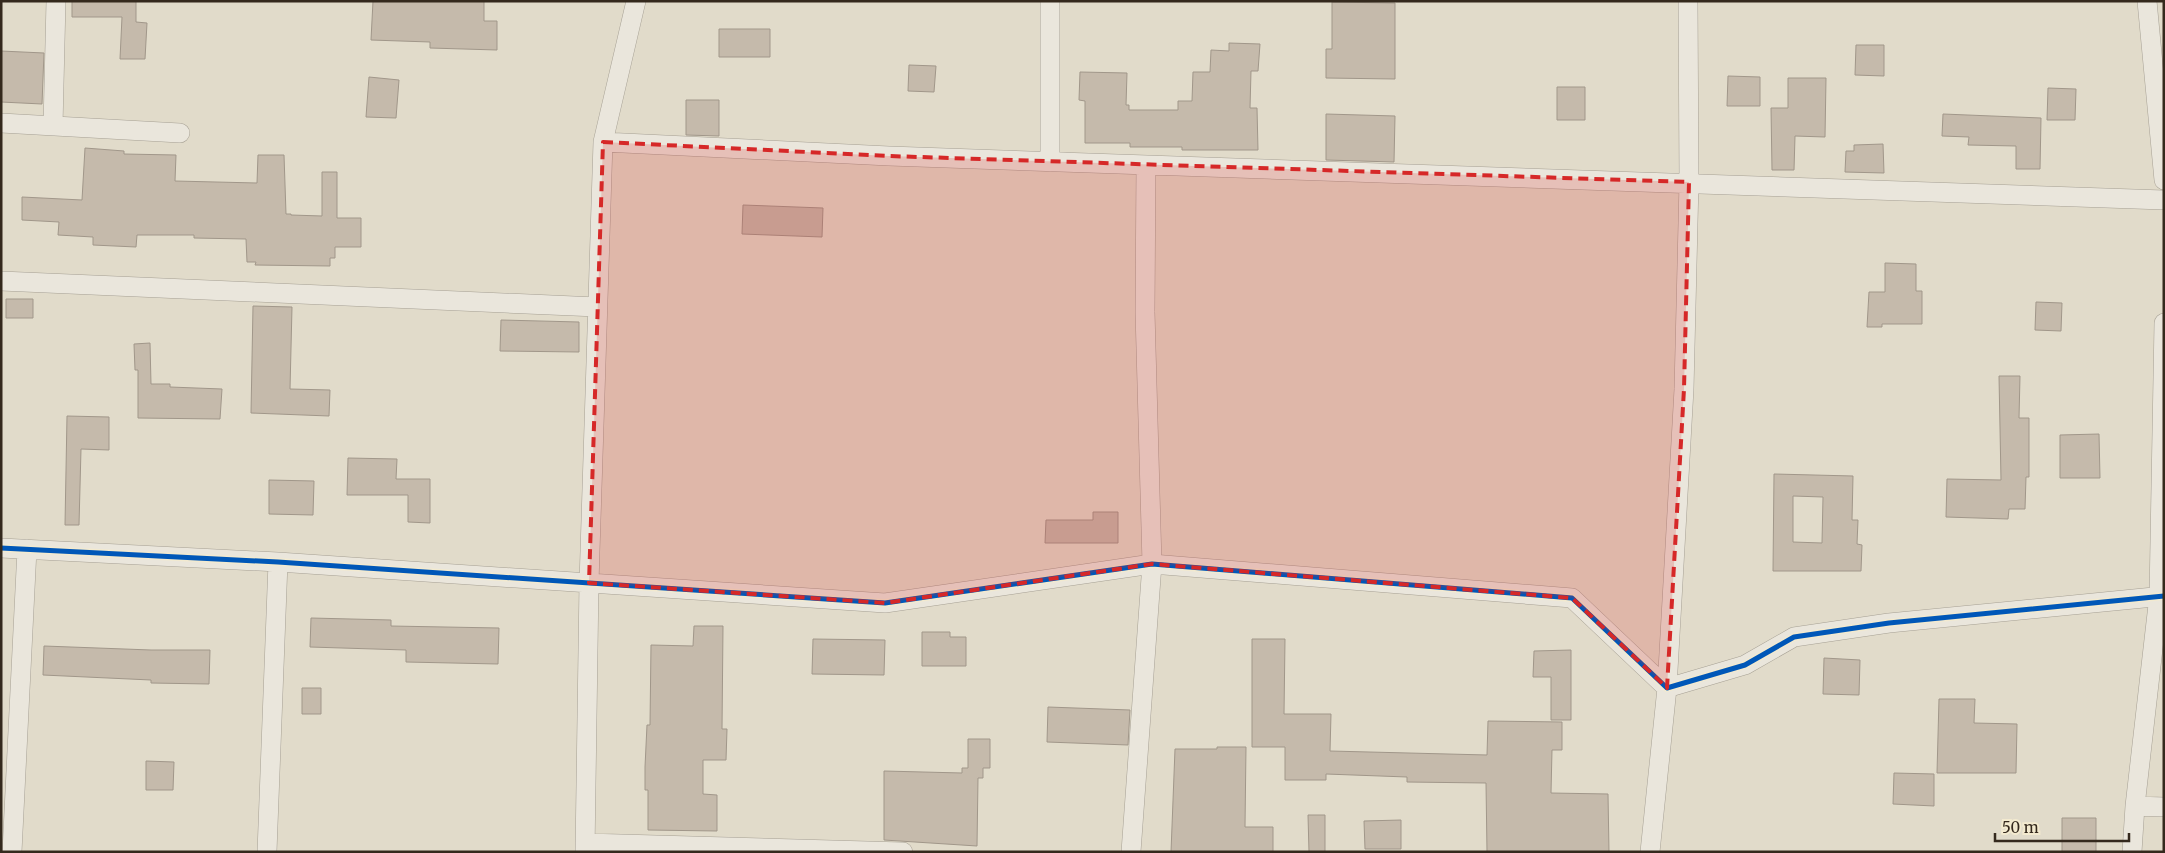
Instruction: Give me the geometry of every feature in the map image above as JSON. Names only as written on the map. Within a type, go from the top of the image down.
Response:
[{"type":"street","points":[[53,126],[56,1]]},
{"type":"street","points":[[636,1],[603,142],[589,583],[585,848],[903,852]]},
{"type":"street","points":[[1050,1],[1050,162]]},
{"type":"street","points":[[1650,852],[1667,688],[1684,389],[1689,182],[1688,1]]},
{"type":"street","points":[[2147,1],[2164,180]]},
{"type":"street","points":[[1,123],[180,134]]},
{"type":"street","points":[[603,142],[1050,162],[1689,182],[2164,200]]},
{"type":"street","points":[[1130,852],[1152,564],[1145,312],[1146,165]]},
{"type":"street","points":[[1,281],[597,307]]},
{"type":"street","points":[[2132,852],[2135,806],[2162,596],[2164,323]]},
{"type":"street","points":[[1,548],[278,562],[885,603],[1152,564],[1572,598],[1667,688]]},
{"type":"street","points":[[12,852],[27,549]]},
{"type":"street","points":[[267,852],[278,562]]},
{"type":"street","points":[[1667,688],[1745,665],[1794,637],[1889,623],[2162,596]]},
{"type":"street","points":[[2135,806],[2164,807]]},
{"type":"highlighted area","points":[[603,142],[889,156],[1689,182],[1684,389],[1667,688],[1572,598],[1152,564],[885,603],[589,583]]},
{"type":"building","points":[[72,1],[136,1],[136,22],[147,23],[145,59],[120,59],[122,17],[72,17]]},
{"type":"building","points":[[373,1],[484,1],[484,21],[497,21],[497,50],[430,48],[430,42],[371,40]]},
{"type":"building","points":[[1332,2],[1395,3],[1395,79],[1326,78],[1326,49],[1332,49]]},
{"type":"building","points":[[719,29],[770,29],[770,57],[719,57]]},
{"type":"building","points":[[1229,43],[1260,44],[1258,71],[1251,71],[1250,108],[1257,108],[1258,150],[1182,150],[1182,147],[1130,147],[1130,143],[1085,143],[1085,101],[1079,100],[1080,72],[1127,73],[1126,105],[1129,105],[1129,110],[1178,110],[1178,101],[1192,101],[1193,72],[1210,72],[1211,50],[1229,51]]},
{"type":"building","points":[[1856,45],[1884,45],[1884,76],[1855,75]]},
{"type":"building","points":[[1,51],[44,53],[42,104],[1,102]]},
{"type":"building","points":[[909,65],[936,66],[934,92],[908,91]]},
{"type":"building","points":[[1728,76],[1760,77],[1760,106],[1727,106]]},
{"type":"building","points":[[369,77],[399,80],[396,118],[366,117]]},
{"type":"building","points":[[1788,78],[1826,78],[1825,137],[1795,136],[1794,170],[1772,170],[1771,108],[1788,108]]},
{"type":"building","points":[[1557,87],[1585,87],[1585,120],[1557,120]]},
{"type":"building","points":[[2048,88],[2076,89],[2075,120],[2047,120]]},
{"type":"building","points":[[686,100],[719,100],[719,136],[686,135]]},
{"type":"building","points":[[1326,114],[1395,116],[1394,162],[1326,160]]},
{"type":"building","points":[[1943,114],[2041,118],[2040,169],[2016,169],[2016,146],[1968,145],[1969,137],[1942,136]]},
{"type":"building","points":[[1883,144],[1884,173],[1845,172],[1846,151],[1854,151],[1854,145]]},
{"type":"building","points":[[85,148],[124,151],[124,154],[176,155],[175,181],[257,183],[258,155],[284,155],[286,214],[291,215],[322,216],[322,172],[337,172],[337,218],[361,218],[361,247],[335,247],[335,258],[330,258],[330,266],[255,265],[256,262],[247,262],[246,239],[194,238],[194,235],[137,235],[136,247],[93,245],[93,237],[58,235],[59,222],[22,220],[22,197],[82,200]]},
{"type":"building","points":[[743,205],[823,208],[822,237],[742,234]]},
{"type":"building","points":[[1885,263],[1916,264],[1916,291],[1922,291],[1922,324],[1882,324],[1882,327],[1867,327],[1869,292],[1885,292]]},
{"type":"building","points":[[6,299],[33,299],[33,318],[6,318]]},
{"type":"building","points":[[2036,302],[2062,303],[2061,331],[2035,330]]},
{"type":"building","points":[[253,306],[292,307],[290,389],[330,390],[329,416],[251,413]]},
{"type":"building","points":[[501,320],[579,322],[579,352],[500,351]]},
{"type":"building","points":[[150,343],[151,384],[170,384],[170,387],[222,389],[220,419],[138,418],[138,370],[135,370],[134,344]]},
{"type":"building","points":[[1999,376],[2020,376],[2019,418],[2029,418],[2029,477],[2026,477],[2025,509],[2009,509],[2008,519],[1946,517],[1947,479],[2001,480]]},
{"type":"building","points":[[67,416],[109,417],[109,450],[81,449],[79,525],[65,525]]},
{"type":"building","points":[[2099,434],[2100,478],[2060,478],[2060,435]]},
{"type":"building","points":[[348,458],[397,459],[396,479],[430,479],[430,523],[408,522],[408,495],[347,495]]},
{"type":"building","points":[[1774,474],[1853,476],[1852,520],[1858,520],[1857,544],[1862,545],[1861,571],[1773,571]],"holes":[[[1793,496],[1823,497],[1822,543],[1793,542]]]},
{"type":"building","points":[[269,480],[314,481],[313,515],[269,514]]},
{"type":"building","points":[[1093,512],[1118,512],[1118,543],[1045,543],[1046,520],[1093,520]]},
{"type":"building","points":[[311,618],[391,620],[391,626],[499,628],[498,664],[406,662],[406,650],[310,647]]},
{"type":"building","points":[[694,626],[723,626],[722,729],[727,729],[726,760],[703,760],[703,794],[717,795],[717,831],[648,830],[648,790],[645,790],[645,767],[647,725],[650,725],[651,645],[693,646]]},
{"type":"building","points":[[922,632],[950,632],[950,637],[966,637],[966,666],[922,666]]},
{"type":"building","points":[[813,639],[885,640],[884,675],[812,674]]},
{"type":"building","points":[[1252,639],[1285,639],[1284,714],[1331,714],[1330,751],[1487,755],[1488,721],[1562,722],[1562,750],[1552,750],[1551,793],[1608,794],[1609,852],[1487,852],[1486,783],[1407,782],[1407,777],[1326,774],[1326,780],[1285,780],[1285,747],[1252,747]]},
{"type":"building","points":[[44,646],[210,650],[209,684],[151,683],[151,680],[43,675]]},
{"type":"building","points":[[1571,650],[1571,720],[1551,720],[1551,677],[1533,677],[1534,651]]},
{"type":"building","points":[[1824,658],[1860,660],[1859,695],[1823,694]]},
{"type":"building","points":[[302,688],[321,688],[321,714],[302,714]]},
{"type":"building","points":[[1939,699],[1975,699],[1974,723],[2017,724],[2016,773],[1937,773]]},
{"type":"building","points":[[1048,707],[1130,710],[1128,745],[1047,742]]},
{"type":"building","points":[[968,739],[990,739],[990,768],[983,768],[983,778],[978,778],[977,846],[884,840],[884,771],[962,773],[962,768],[968,768]]},
{"type":"building","points":[[1217,747],[1246,747],[1245,827],[1273,827],[1273,852],[1171,852],[1175,749],[1217,749]]},
{"type":"building","points":[[146,761],[174,762],[173,790],[146,790]]},
{"type":"building","points":[[1894,773],[1934,774],[1934,806],[1893,804]]},
{"type":"building","points":[[1308,815],[1325,815],[1325,852],[1309,852]]},
{"type":"building","points":[[2062,818],[2096,818],[2096,852],[2062,852]]},
{"type":"building","points":[[1401,820],[1401,849],[1365,849],[1364,821]]},
{"type":"cycle path","points":[[1,548],[278,562],[885,603],[1152,564],[1572,598],[1667,688],[1745,665],[1794,637],[1889,623],[2164,596]]}]
